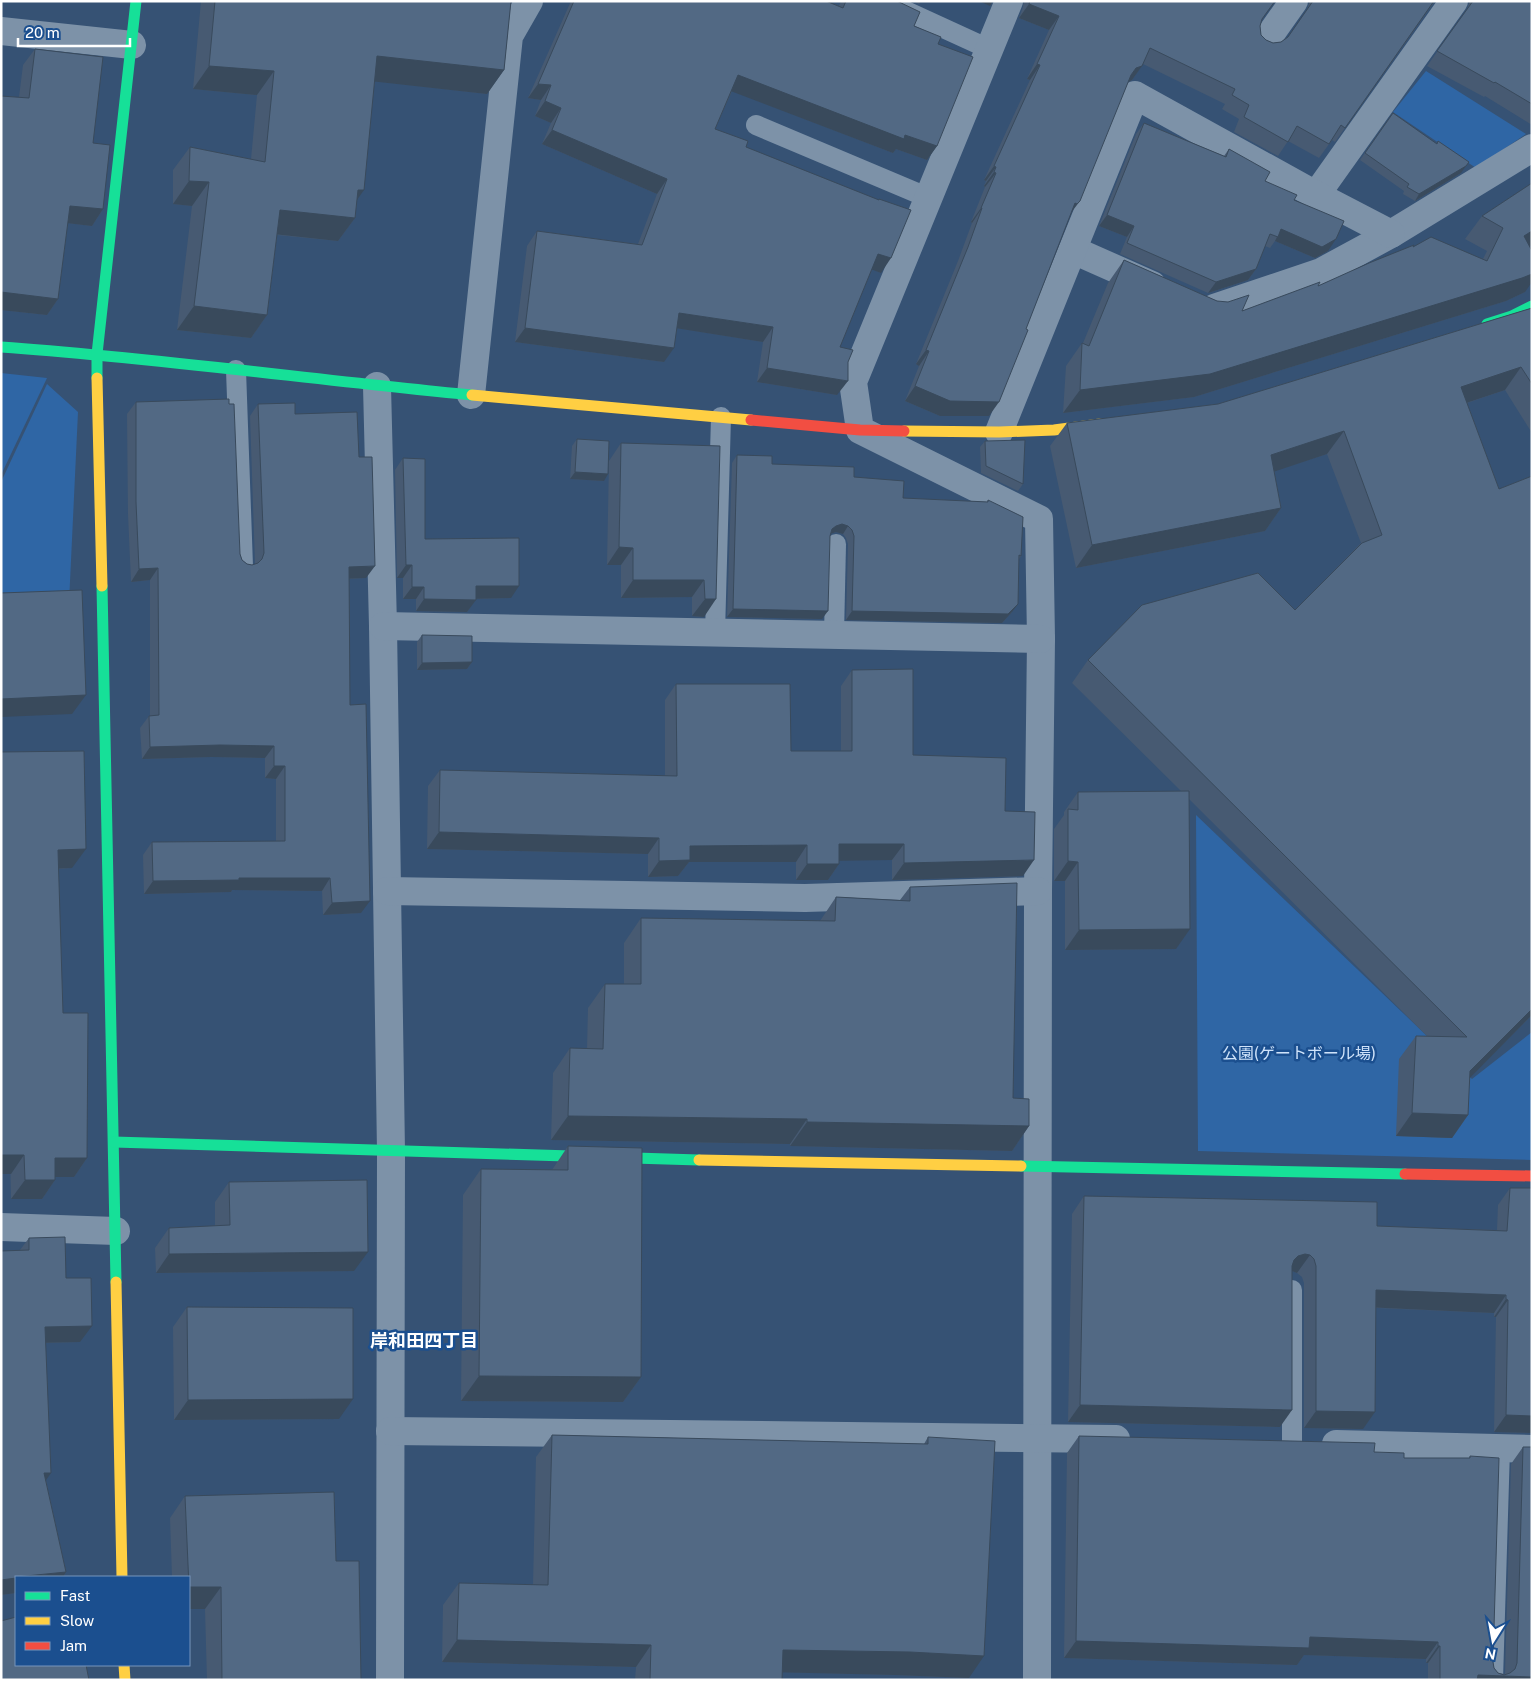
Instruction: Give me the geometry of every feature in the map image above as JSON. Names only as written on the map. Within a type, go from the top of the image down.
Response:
[{"type":"street","points":[[122,1576],[97,354],[136,1]]},
{"type":"street","points":[[471,395],[509,36],[528,1]]},
{"type":"street","points":[[860,430],[853,382],[1008,1]]},
{"type":"street","points":[[1316,195],[1454,1]]},
{"type":"street","points":[[1265,42],[1283,5]]},
{"type":"street","points":[[1,31],[132,45]]},
{"type":"street","points":[[1000,432],[1135,95],[1316,195],[1391,234]]},
{"type":"street","points":[[1073,250],[1207,310],[1321,272],[1391,234],[1532,148]]},
{"type":"street","points":[[1476,328],[1512,316],[1532,306]]},
{"type":"street","points":[[1,347],[97,354],[377,386],[860,430],[1000,432],[1054,430],[1111,423]]},
{"type":"street","points":[[377,386],[384,626],[391,1152],[390,1680]]},
{"type":"street","points":[[860,430],[1039,519],[1037,1680]]},
{"type":"street","points":[[384,626],[1040,639]]},
{"type":"street","points":[[387,891],[805,898],[1038,891]]},
{"type":"street","points":[[114,1142],[391,1152],[1532,1176]]},
{"type":"street","points":[[1,1227],[116,1231]]},
{"type":"street","points":[[390,1431],[1037,1437],[1145,1440]]},
{"type":"street","points":[[1263,1442],[1532,1449]]},
{"type":"street","points":[[124,1666],[124,1680]]},
{"type":"lane","points":[[884,1],[989,49]]},
{"type":"lane","points":[[756,125],[929,198]]},
{"type":"lane","points":[[236,370],[243,566]]},
{"type":"lane","points":[[715,633],[721,417]]},
{"type":"lane","points":[[834,635],[836,544]]},
{"type":"lane","points":[[1292,1282],[1292,1443]]},
{"type":"lane","points":[[1493,1680],[1500,1448]]},
{"type":"green space","points":[[1426,71],[1526,134],[1476,168],[1393,112]]},
{"type":"green space","points":[[1,373],[47,378],[1,475]]},
{"type":"green space","points":[[47,384],[78,412],[69,603],[1,605],[1,482]]},
{"type":"green space","name":"公園(ゲートボール場)","points":[[1196,815],[1472,1079],[1532,1032],[1532,1160],[1198,1151]]},
{"type":"building","points":[[215,1],[511,1],[504,70],[377,56],[364,190],[358,190],[355,218],[280,210],[267,315],[194,306],[209,182],[189,181],[190,147],[265,162],[274,71],[209,66]]},
{"type":"building","points":[[574,1],[826,1],[843,8],[846,1],[897,1],[920,12],[914,26],[941,37],[938,44],[973,57],[937,146],[905,135],[904,139],[738,75],[715,129],[748,141],[746,147],[879,200],[911,210],[891,258],[878,254],[840,347],[853,350],[848,362],[848,381],[767,368],[773,327],[679,313],[674,348],[525,328],[537,231],[642,245],[667,179],[552,130],[561,108],[545,101],[551,85],[538,84]]},
{"type":"building","points":[[1030,1],[1275,1],[1262,19],[1260,26],[1261,35],[1273,43],[1281,42],[1288,37],[1313,1],[1434,1],[1345,128],[1341,125],[1329,144],[1297,126],[1288,142],[1244,117],[1249,105],[1232,95],[1235,89],[1150,48],[1142,66],[1136,68],[1131,75],[1080,201],[1077,204],[1075,203],[999,402],[950,401],[915,386],[929,351],[926,350],[996,173],[994,172],[996,167],[994,166],[1040,65],[1037,64],[1059,16],[1029,4]]},
{"type":"building","points":[[1473,1],[1532,1],[1532,104],[1437,51]]},
{"type":"building","points":[[35,49],[103,57],[93,143],[110,145],[103,209],[70,206],[58,299],[1,292],[1,96],[29,98]]},
{"type":"building","points":[[1393,113],[1437,144],[1438,141],[1469,162],[1466,166],[1419,194],[1407,187],[1409,184],[1365,153]]},
{"type":"building","points":[[1144,123],[1226,157],[1229,149],[1270,172],[1265,181],[1297,195],[1294,200],[1344,221],[1336,239],[1322,247],[1281,229],[1278,237],[1270,234],[1256,269],[1216,282],[1127,243],[1134,226],[1107,215]]},
{"type":"building","points":[[1532,183],[1532,231],[1524,236],[1532,251],[1532,274],[1210,374],[1080,390],[1082,343],[1089,346],[1124,260],[1217,301],[1228,302],[1249,295],[1242,311],[1320,282],[1318,286],[1414,245],[1413,247],[1431,237],[1487,261],[1503,228],[1482,216]]},
{"type":"building","points":[[1532,308],[1532,384],[1521,367],[1461,387],[1499,489],[1532,476],[1532,1009],[1470,1071],[1468,1115],[1412,1113],[1416,1036],[1467,1037],[1088,660],[1142,605],[1258,573],[1295,610],[1362,543],[1382,535],[1344,431],[1271,455],[1281,508],[1092,545],[1067,423],[1218,404]]},
{"type":"building","points":[[229,399],[229,404],[234,404],[240,554],[242,560],[247,564],[258,563],[264,553],[258,404],[295,403],[295,414],[357,412],[359,457],[372,457],[375,566],[349,567],[350,705],[366,704],[370,901],[332,903],[330,878],[239,878],[239,880],[153,881],[152,842],[285,841],[285,766],[274,766],[274,746],[150,747],[149,716],[159,715],[158,568],[139,569],[136,502],[136,402]]},
{"type":"building","points":[[577,439],[609,441],[608,474],[575,472]]},
{"type":"building","points":[[1025,440],[1023,484],[986,466],[985,441]]},
{"type":"building","points":[[621,443],[720,446],[716,599],[705,599],[704,580],[633,580],[633,548],[619,547]]},
{"type":"building","points":[[737,455],[772,456],[772,464],[854,467],[854,477],[904,481],[903,498],[988,502],[988,500],[1023,517],[1021,556],[1019,555],[1018,604],[1008,614],[852,611],[854,536],[848,526],[842,524],[832,529],[830,536],[828,611],[733,609]]},
{"type":"building","points":[[403,458],[425,459],[425,539],[519,538],[519,586],[476,586],[476,600],[424,599],[424,587],[412,587],[412,565],[406,565]]},
{"type":"building","points":[[82,590],[86,695],[1,699],[1,593]]},
{"type":"building","points":[[422,635],[472,636],[472,662],[422,663]]},
{"type":"building","points":[[913,669],[913,755],[1006,758],[1005,811],[1035,812],[1034,860],[904,863],[904,844],[839,844],[839,864],[807,864],[807,845],[690,846],[690,860],[659,861],[659,838],[439,832],[440,770],[677,776],[676,684],[790,684],[791,751],[852,751],[852,670]]},
{"type":"building","points":[[84,751],[86,849],[58,850],[63,1013],[88,1013],[87,1158],[55,1158],[55,1180],[25,1180],[24,1155],[1,1155],[1,752]]},
{"type":"building","points":[[1189,791],[1190,929],[1079,930],[1078,862],[1068,861],[1068,809],[1078,810],[1078,792]]},
{"type":"building","points":[[1017,883],[1013,1098],[1029,1099],[1029,1126],[807,1122],[807,1119],[568,1116],[570,1048],[603,1049],[605,984],[641,984],[641,918],[835,921],[836,897],[910,901],[910,887]]},
{"type":"building","points":[[568,1146],[642,1148],[641,1377],[479,1376],[481,1169],[568,1170]]},
{"type":"building","points":[[367,1180],[368,1252],[169,1254],[169,1228],[230,1225],[229,1182]]},
{"type":"building","points":[[1510,1188],[1532,1188],[1532,1416],[1506,1415],[1508,1300],[1506,1295],[1376,1290],[1375,1412],[1316,1411],[1316,1266],[1314,1259],[1310,1255],[1305,1254],[1298,1256],[1292,1266],[1292,1410],[1080,1405],[1084,1196],[1377,1202],[1377,1226],[1507,1231]]},
{"type":"building","points":[[65,1237],[66,1278],[91,1278],[92,1326],[45,1327],[51,1473],[44,1473],[66,1572],[15,1576],[15,1578],[1,1580],[1,1251],[29,1250],[29,1238]]},
{"type":"building","points":[[187,1307],[353,1308],[353,1399],[188,1400]]},
{"type":"building","points":[[552,1435],[928,1444],[928,1437],[995,1441],[984,1656],[910,1652],[783,1650],[782,1680],[650,1680],[651,1645],[457,1640],[459,1583],[548,1585]]},
{"type":"building","points":[[1079,1436],[1375,1443],[1374,1452],[1404,1453],[1404,1458],[1470,1458],[1470,1456],[1499,1458],[1493,1662],[1494,1668],[1498,1673],[1504,1675],[1515,1669],[1517,1663],[1523,1447],[1532,1447],[1532,1677],[1478,1675],[1477,1680],[1440,1680],[1440,1646],[1438,1646],[1438,1642],[1310,1637],[1309,1648],[1076,1641]]},
{"type":"building","points":[[334,1492],[336,1561],[359,1561],[361,1680],[222,1680],[221,1587],[190,1587],[185,1496]]},
{"type":"building","points":[[15,1617],[15,1666],[86,1666],[89,1680],[1,1680],[1,1621]]},
{"type":"traffic: fast","points":[[97,378],[97,354],[136,1]]},
{"type":"traffic: fast","points":[[1487,324],[1512,316],[1532,306]]},
{"type":"traffic: fast","points":[[1,347],[119,357],[472,395]]},
{"type":"traffic: fast","points":[[102,586],[116,1282]]},
{"type":"traffic: fast","points":[[114,1142],[699,1160]]},
{"type":"traffic: fast","points":[[1021,1166],[1405,1174]]},
{"type":"traffic: slow","points":[[97,378],[102,586]]},
{"type":"traffic: slow","points":[[472,395],[751,420]]},
{"type":"traffic: slow","points":[[904,431],[999,432],[1054,430],[1100,424]]},
{"type":"traffic: slow","points":[[699,1160],[1021,1166]]},
{"type":"traffic: slow","points":[[116,1282],[122,1576]]},
{"type":"traffic: slow","points":[[124,1666],[125,1680]]},
{"type":"traffic: jam","points":[[751,420],[860,430],[904,431]]},
{"type":"traffic: jam","points":[[1405,1174],[1532,1176]]},
{"type":"district","name":"岸和田四丁目","points":[[424,1341]]}]
